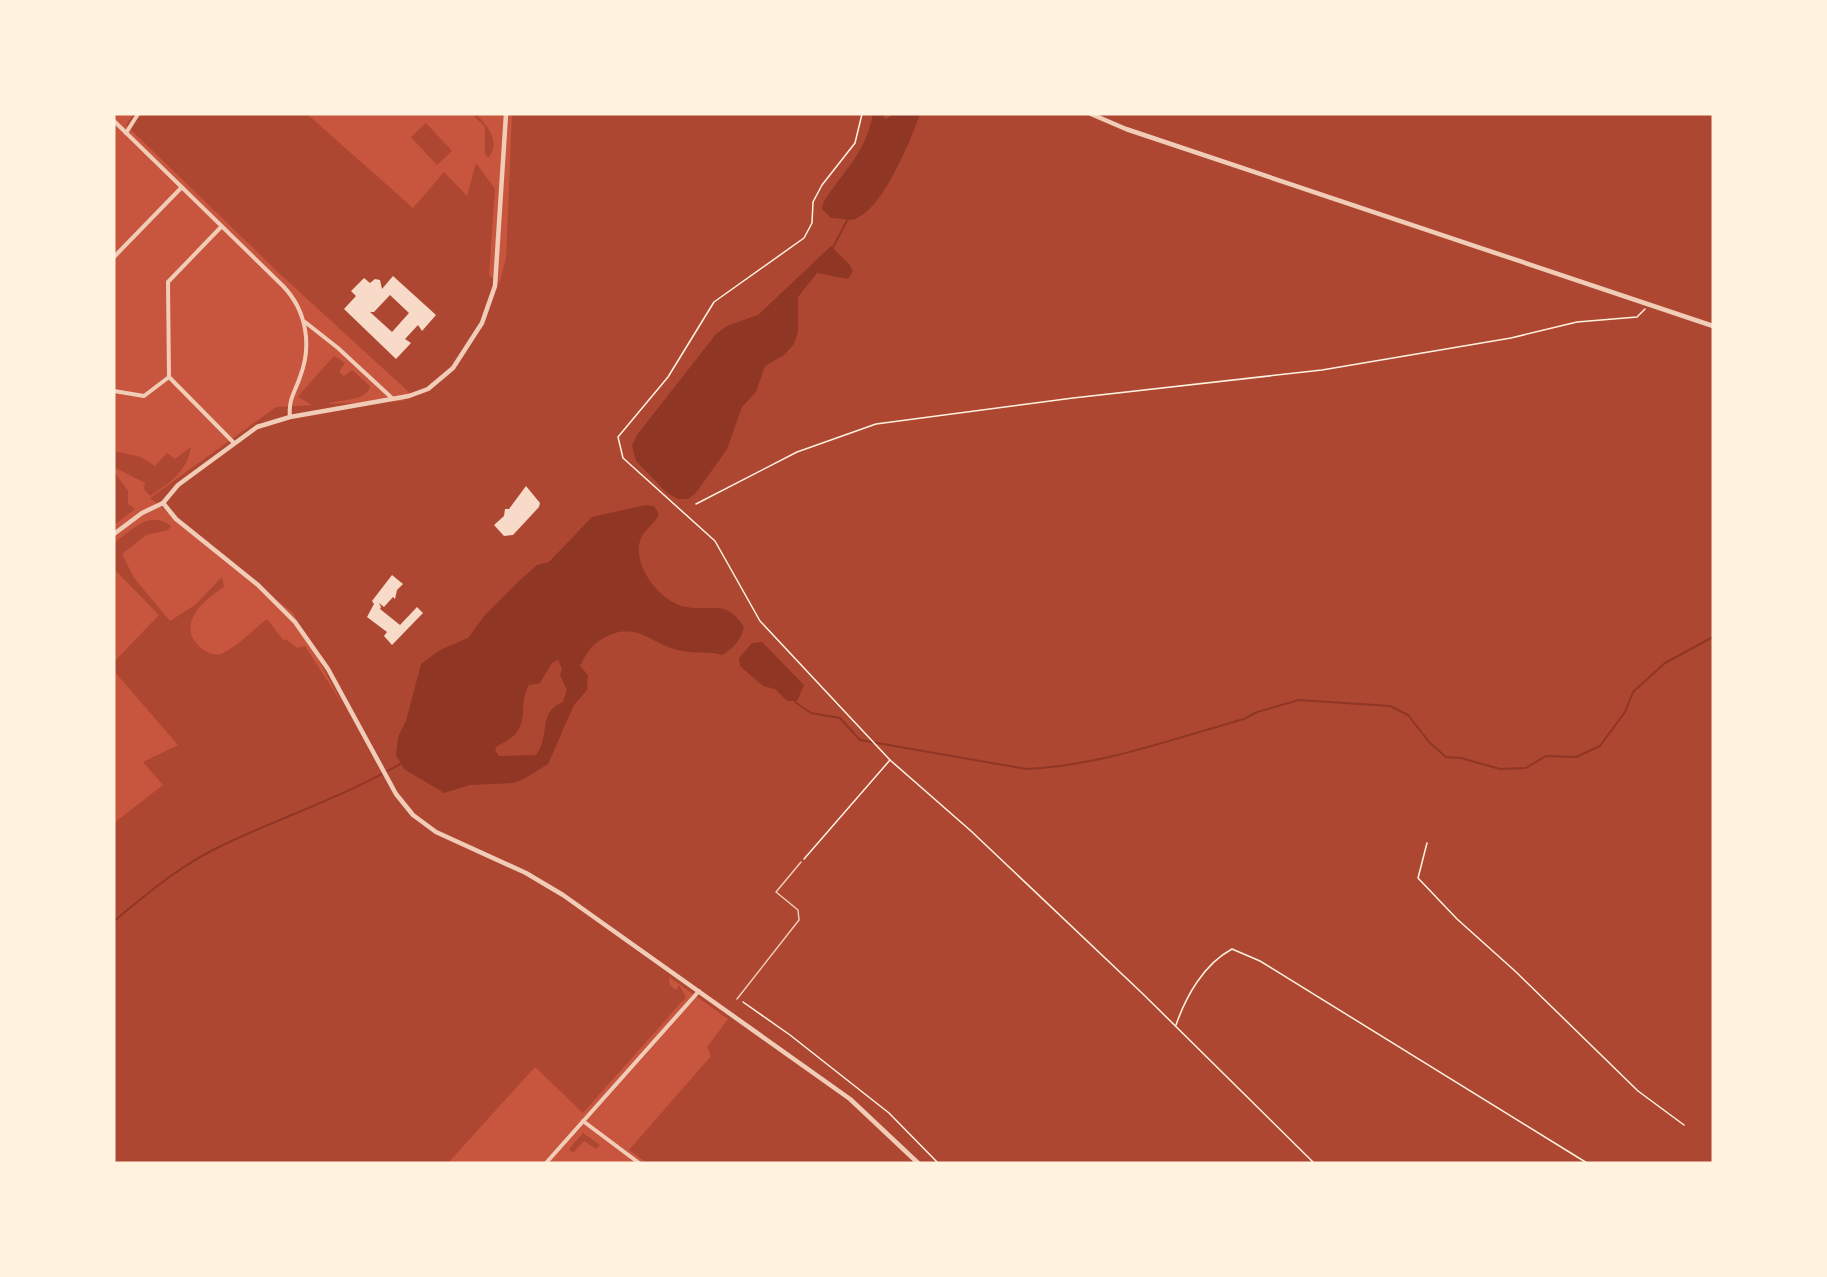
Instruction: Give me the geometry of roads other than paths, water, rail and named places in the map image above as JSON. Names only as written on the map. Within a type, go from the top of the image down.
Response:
[{"type":"street","points":[[126,133],[138,114]]},
{"type":"street","points":[[114,534],[142,513],[163,503],[178,485],[257,427],[290,417],[393,400],[428,389],[450,371],[472,342],[489,307],[498,268],[506,114]]},
{"type":"street","points":[[1091,114],[1148,136],[1713,326]]},
{"type":"street","points":[[114,121],[288,291],[304,322],[338,348],[393,400]]},
{"type":"street","points":[[114,257],[181,188]]},
{"type":"street","points":[[221,227],[168,282],[169,377],[234,443]]},
{"type":"street","points":[[290,417],[290,401],[300,378],[305,358],[304,322]]},
{"type":"street","points":[[114,391],[144,396],[169,377]]},
{"type":"street","points":[[163,503],[176,519],[258,585],[295,622],[328,669],[387,779],[405,807],[423,823],[450,839],[544,884],[850,1099],[918,1163]]},
{"type":"street","points":[[546,1163],[699,991]]},
{"type":"street","points":[[583,1121],[639,1163]]},
{"type":"lane","points":[[737,999],[799,920],[798,910],[776,892],[801,862]]},
{"type":"waterway","points":[[832,249],[849,217]]},
{"type":"waterway","points":[[795,702],[811,713],[840,718],[860,740],[1026,769],[1081,763],[1136,750],[1244,719],[1257,712],[1299,700],[1390,706],[1408,715],[1430,743],[1446,757],[1461,758],[1500,769],[1526,768],[1546,756],[1576,757],[1600,746],[1625,712],[1633,692],[1665,663],[1713,637]]},
{"type":"waterway","points":[[114,921],[193,861],[245,835],[358,786],[402,763]]}]
